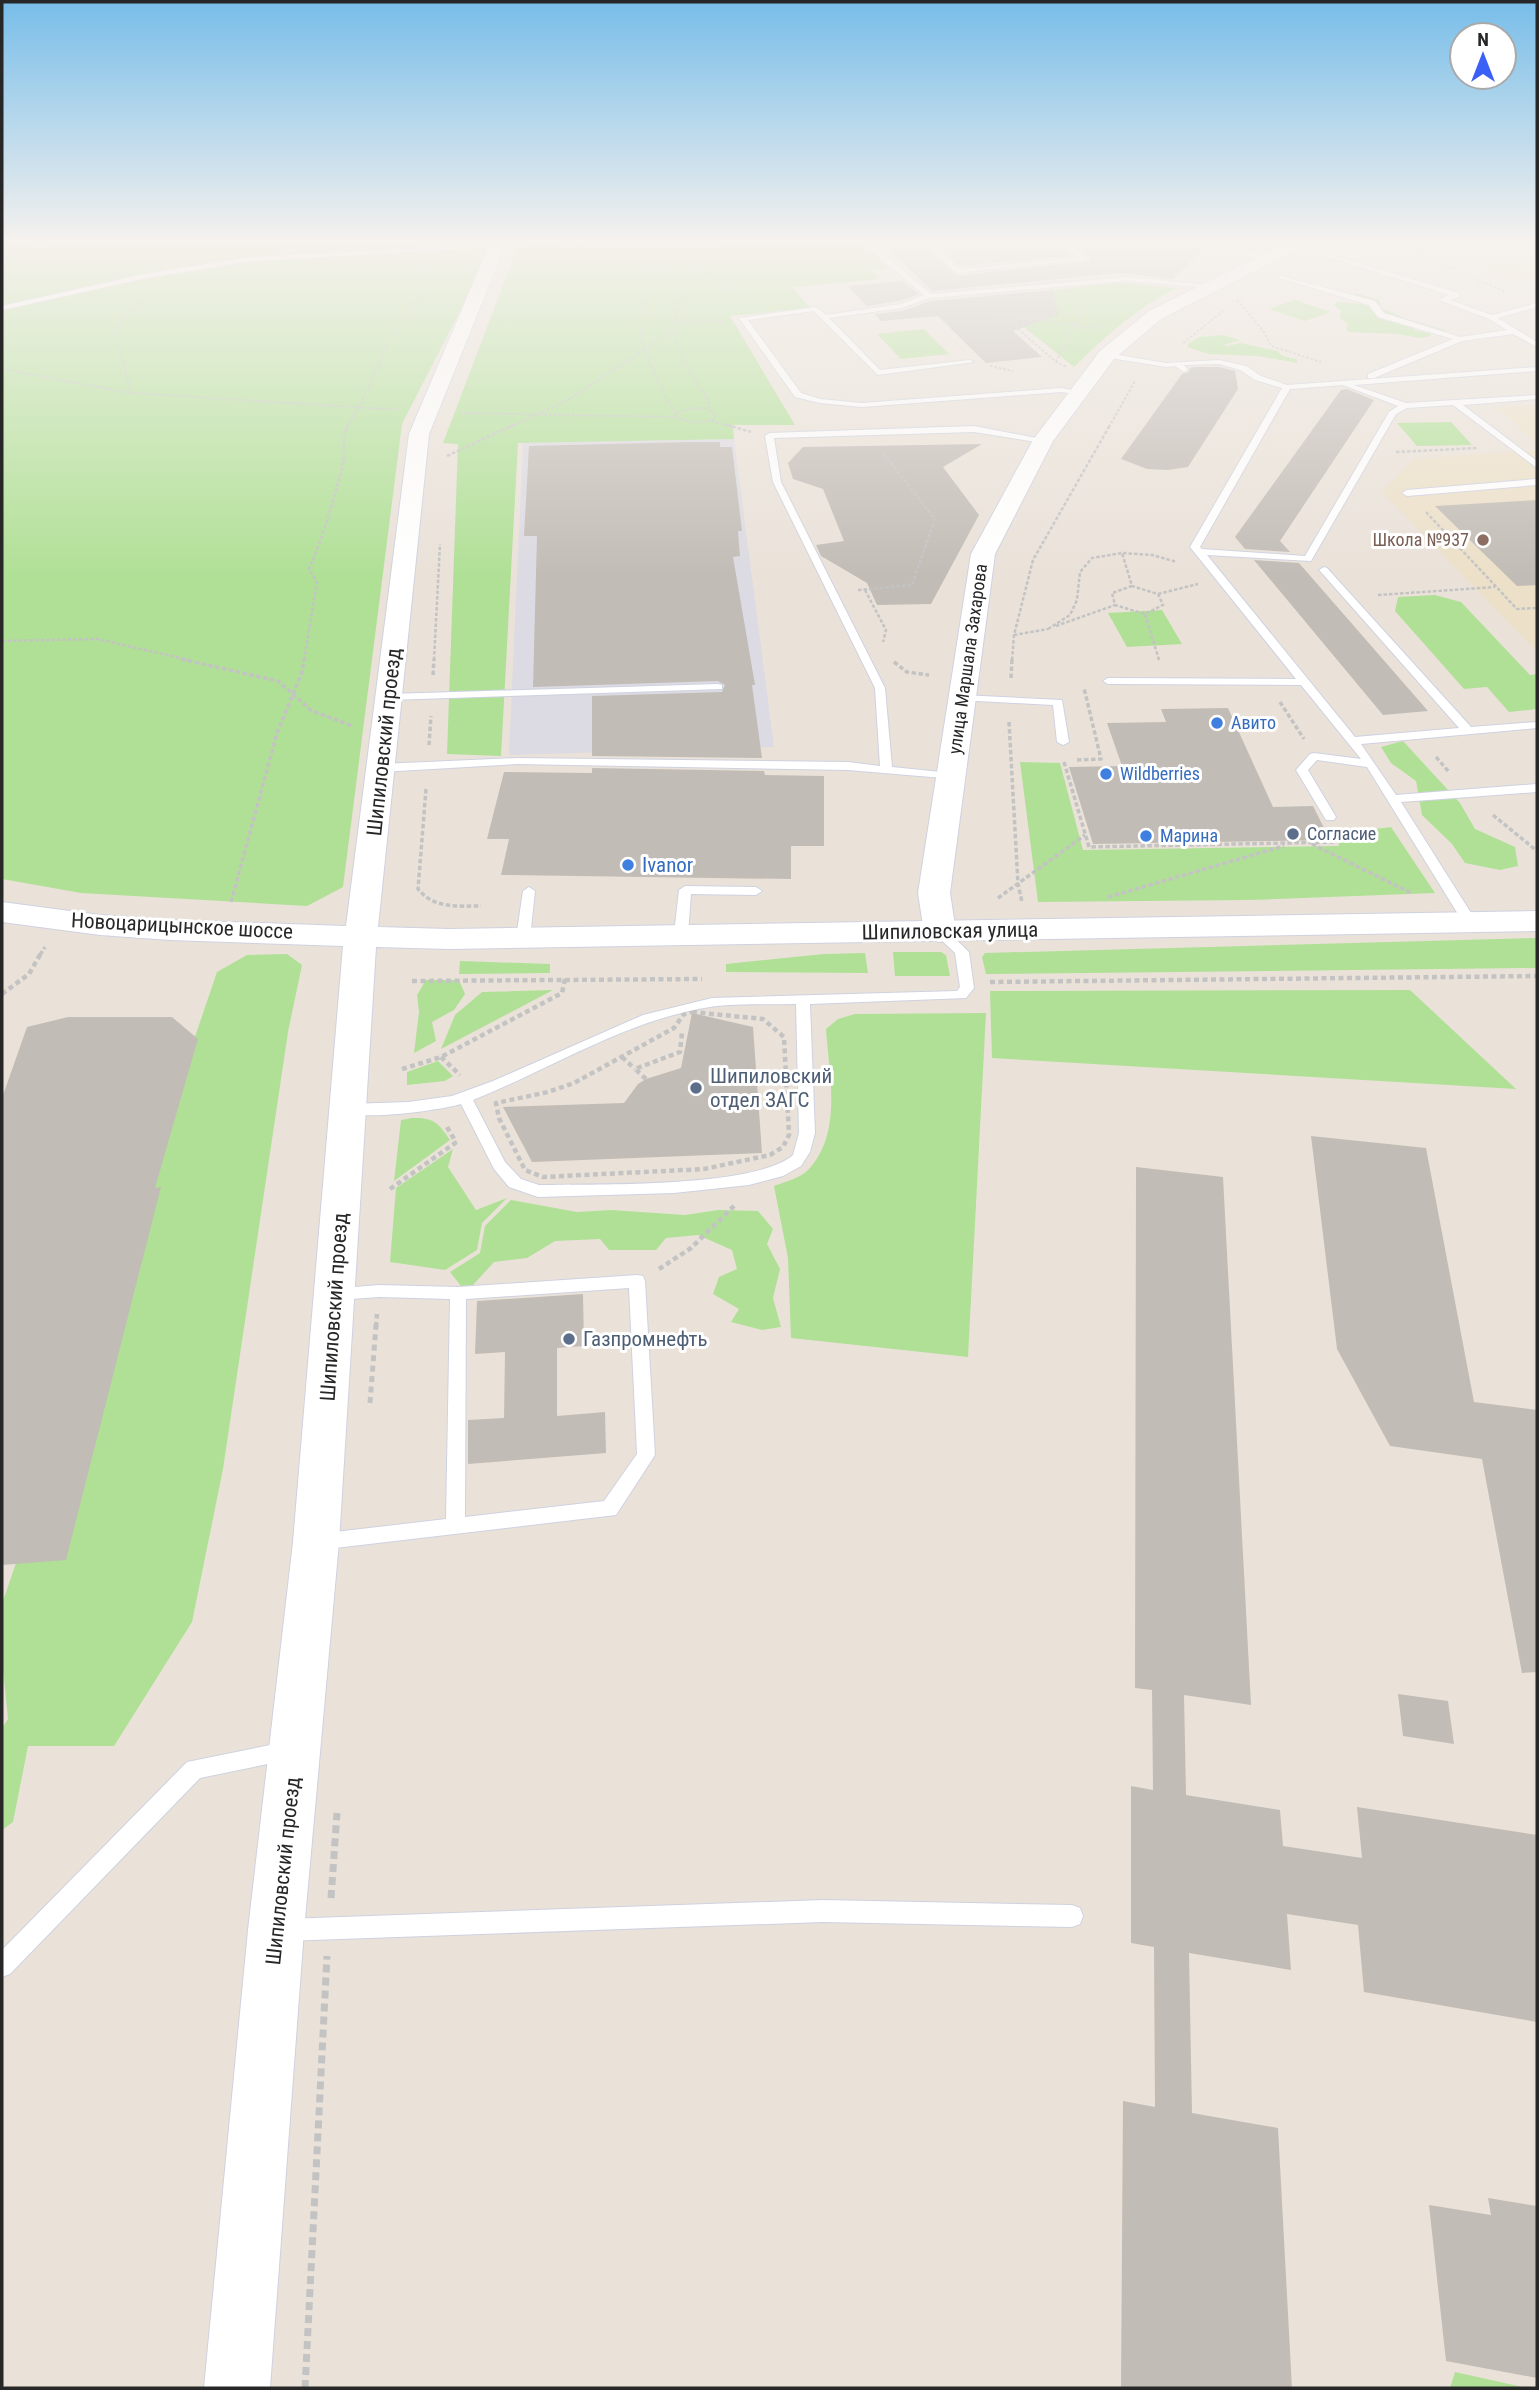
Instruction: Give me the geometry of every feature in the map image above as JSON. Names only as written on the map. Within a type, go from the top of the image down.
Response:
[{"type":"main road","name":"Шипиловский проезд","points":[[237,2388],[302,1929],[296,1750],[316,1542],[349,1109],[355,984],[419,434],[453,353]]},
{"type":"main road","name":"улица Маршала Захарова","points":[[940,932],[934,893],[983,554],[1043,440],[1110,353]]},
{"type":"main road","name":"Новоцарицынское шоссе","points":[[2,912],[100,925],[170,930],[362,935]]},
{"type":"main road","name":"Шипиловская улица","points":[[362,935],[449,939],[1537,921]]},
{"type":"lane","points":[[768,353],[798,395],[820,401],[862,405],[1061,390],[1078,392]]},
{"type":"lane","points":[[858,353],[878,373],[970,362]]},
{"type":"lane","points":[[1338,382],[1367,377],[1428,353]]},
{"type":"lane","points":[[1107,355],[1157,363],[1219,362],[1243,368],[1258,378],[1287,387],[1537,369]]},
{"type":"lane","points":[[1177,363],[1184,370]]},
{"type":"lane","points":[[1338,382],[1405,406]]},
{"type":"lane","points":[[1287,387],[1195,547],[1371,764],[1471,924]]},
{"type":"lane","points":[[1199,552],[1308,559],[1393,412],[1405,406],[1537,397]]},
{"type":"lane","points":[[1454,402],[1537,465]]},
{"type":"lane","points":[[886,771],[880,688],[777,482],[769,436],[974,429],[1043,440]]},
{"type":"lane","points":[[1407,493],[1537,482]]},
{"type":"lane","points":[[1324,570],[1468,731]]},
{"type":"lane","points":[[1108,681],[1306,682]]},
{"type":"lane","points":[[389,697],[718,687]]},
{"type":"lane","points":[[962,698],[1058,702],[1063,742]]},
{"type":"lane","points":[[1352,741],[1537,725]]},
{"type":"lane","points":[[1330,817],[1302,769],[1314,756],[1371,764]]},
{"type":"lane","points":[[381,768],[517,761],[848,766],[951,777]]},
{"type":"lane","points":[[1394,799],[1537,788]]},
{"type":"lane","points":[[681,934],[685,890],[756,891]]},
{"type":"lane","points":[[523,938],[529,891]]},
{"type":"lane","points":[[349,1109],[428,1105],[465,1098],[637,1020],[680,1007],[712,1002],[961,995],[967,988],[962,952],[940,932]]},
{"type":"lane","points":[[465,1098],[499,1165],[515,1183],[538,1191],[715,1184],[764,1178],[797,1161],[804,1148],[807,1133],[803,1000]]},
{"type":"lane","points":[[316,1542],[609,1509],[646,1455],[636,1280],[458,1293],[379,1291],[334,1295]]},
{"type":"lane","points":[[455,1525],[458,1293]]},
{"type":"lane","points":[[2,1966],[194,1769],[296,1750]]},
{"type":"lane","points":[[302,1929],[823,1911],[1072,1916]]},
{"type":"path","points":[[120,353],[131,393]]},
{"type":"path","points":[[231,902],[277,733],[302,672],[317,582],[309,569],[319,546],[344,459],[344,432],[371,384],[383,353]]},
{"type":"path","points":[[448,445],[447,456],[568,400],[641,353]]},
{"type":"path","points":[[644,353],[676,413]]},
{"type":"path","points":[[682,353],[709,402],[708,409]]},
{"type":"path","points":[[1045,353],[1071,370]]},
{"type":"path","points":[[1056,362],[1061,353]]},
{"type":"path","points":[[1024,908],[1018,884],[1008,732],[1014,635],[1033,561],[1132,384],[1157,363]]},
{"type":"path","points":[[2,369],[131,393],[412,411]]},
{"type":"path","points":[[462,402],[458,413],[675,417],[683,422],[698,424],[712,421],[745,430]]},
{"type":"path","points":[[676,413],[696,408],[708,409],[716,414],[712,421]]},
{"type":"path","points":[[675,417],[676,413]]},
{"type":"path","points":[[1369,454],[1514,446]]},
{"type":"path","points":[[832,593],[912,585],[935,519],[879,448]]},
{"type":"path","points":[[1407,493],[1517,609],[1537,608]]},
{"type":"path","points":[[440,541],[428,766],[418,889],[429,901],[453,906]]},
{"type":"path","points":[[1048,629],[1070,615],[1077,600],[1080,572],[1092,558],[1122,553],[1152,555],[1185,565]]},
{"type":"path","points":[[1122,553],[1132,586]]},
{"type":"path","points":[[1115,605],[1112,593],[1132,586],[1157,594],[1202,583],[1194,574]]},
{"type":"path","points":[[1349,597],[1496,587]]},
{"type":"path","points":[[865,590],[886,630],[883,642],[887,650]]},
{"type":"path","points":[[1014,635],[1048,629],[1115,605],[1144,614],[1163,605],[1157,594]]},
{"type":"path","points":[[1144,614],[1165,681]]},
{"type":"path","points":[[2,641],[97,639],[278,681],[294,692],[308,709],[353,726]]},
{"type":"path","points":[[892,657],[907,671],[929,675]]},
{"type":"path","points":[[1084,688],[1101,759],[1063,760],[1089,847],[1335,842],[1328,829],[1330,817]]},
{"type":"path","points":[[1418,735],[1467,794]]},
{"type":"path","points":[[998,898],[1085,834]]},
{"type":"path","points":[[1099,900],[1292,843]]},
{"type":"path","points":[[1309,843],[1419,896]]},
{"type":"path","points":[[2,994],[29,974],[45,947]]},
{"type":"path","points":[[967,982],[1537,976]]},
{"type":"path","points":[[402,1069],[441,1057],[562,993],[565,979]]},
{"type":"path","points":[[412,981],[715,979]]},
{"type":"path","points":[[684,1014],[763,1019],[784,1037],[789,1135],[783,1147],[770,1155],[704,1169],[543,1177],[525,1170],[499,1118],[496,1103],[575,1083],[674,1028],[684,1014]]},
{"type":"path","points":[[635,1069],[680,1052],[684,1014]]},
{"type":"path","points":[[622,1057],[646,1079]]},
{"type":"path","points":[[390,1189],[456,1142]]},
{"type":"path","points":[[636,1280],[667,1265],[691,1248],[764,1178]]},
{"type":"path","points":[[302,1929],[305,2388]]},
{"type":"shaded area","points":[[1537,405],[1537,443],[1496,408]]},
{"type":"shaded area","points":[[734,439],[774,747],[509,755],[523,443]]},
{"type":"shaded area","name":"Школа №937","points":[[1537,450],[1537,652],[1382,492],[1414,459]]},
{"type":"green space","points":[[2,353],[439,353],[402,424],[343,887],[307,906],[81,893],[2,879]]},
{"type":"green space","points":[[477,353],[752,353],[795,425],[733,425],[734,439],[518,443],[501,756],[447,754],[458,444],[443,443]]},
{"type":"green space","points":[[895,353],[949,354],[901,359]]},
{"type":"green space","points":[[1056,353],[1089,353],[1074,367]]},
{"type":"green space","points":[[1204,353],[1279,353],[1296,359],[1298,363],[1258,356]]},
{"type":"green space","points":[[1451,422],[1472,445],[1417,446],[1397,423]]},
{"type":"green space","points":[[1435,595],[1461,602],[1530,675],[1537,674],[1537,709],[1509,712],[1487,687],[1464,689],[1395,611],[1398,597]]},
{"type":"green space","points":[[1162,610],[1182,644],[1127,647],[1108,613]]},
{"type":"green space","points":[[1403,741],[1460,803],[1475,829],[1515,847],[1518,866],[1500,870],[1465,863],[1452,844],[1422,815],[1416,781],[1391,763],[1381,747]]},
{"type":"green space","points":[[1020,762],[1060,763],[1083,850],[1339,846],[1337,834],[1391,827],[1435,893],[1250,900],[1038,902]]},
{"type":"green space","points":[[1537,938],[1537,968],[986,974],[982,957],[985,953]]},
{"type":"green space","points":[[893,952],[941,952],[946,955],[950,976],[895,976]]},
{"type":"green space","points":[[865,953],[868,973],[726,972],[726,964],[824,954]]},
{"type":"green space","points":[[287,954],[302,965],[288,1032],[223,1469],[192,1622],[114,1746],[28,1746],[13,1822],[2,1830],[2,1728],[8,1719],[2,1658],[2,1604],[217,972],[247,955]]},
{"type":"green space","points":[[460,961],[550,964],[550,973],[459,974]]},
{"type":"green space","points":[[426,980],[459,980],[465,994],[454,1010],[432,1022],[436,1041],[414,1053],[419,1012],[417,995]]},
{"type":"green space","points":[[553,990],[441,1049],[455,1015],[482,992]]},
{"type":"green space","points":[[1410,990],[1516,1089],[992,1058],[990,991]]},
{"type":"green space","points":[[986,1013],[968,1357],[791,1338],[788,1258],[774,1186],[805,1173],[819,1155],[826,1139],[830,1121],[831,1084],[826,1029],[838,1019],[855,1014]]},
{"type":"green space","points":[[438,1061],[453,1076],[445,1081],[407,1085],[407,1072]]},
{"type":"green space","points":[[412,1118],[435,1122],[450,1140],[394,1181],[401,1120]]},
{"type":"green space","points":[[453,1149],[448,1167],[476,1210],[507,1198],[482,1223],[477,1250],[445,1270],[390,1262],[396,1188]]},
{"type":"green space","points":[[511,1200],[577,1212],[611,1210],[685,1215],[718,1210],[758,1211],[773,1229],[767,1244],[780,1269],[773,1298],[781,1327],[762,1330],[731,1322],[739,1309],[713,1294],[719,1277],[737,1269],[732,1250],[698,1235],[666,1238],[656,1250],[609,1250],[600,1239],[555,1241],[527,1258],[494,1262],[473,1285],[461,1286],[450,1272],[480,1253],[485,1226]]},
{"type":"green space","points":[[1455,2372],[1527,2388],[1450,2388]]},
{"type":"building","points":[[975,353],[1037,353],[1042,357],[986,363]]},
{"type":"building","points":[[1194,367],[1219,367],[1235,371],[1238,389],[1188,467],[1147,469],[1121,459],[1182,374]]},
{"type":"building","points":[[1347,389],[1374,400],[1280,541],[1290,552],[1245,549],[1235,537],[1341,390]]},
{"type":"building","points":[[720,442],[720,447],[732,447],[742,531],[738,531],[740,556],[733,557],[755,685],[752,685],[762,758],[592,756],[592,696],[722,692],[725,685],[718,681],[533,687],[537,536],[524,536],[529,446]]},
{"type":"building","points":[[982,444],[943,467],[979,515],[931,604],[877,605],[867,583],[821,556],[816,545],[844,541],[823,489],[793,479],[788,463],[803,447]]},
{"type":"building","points":[[1537,500],[1537,585],[1517,586],[1435,506]]},
{"type":"building","points":[[1254,560],[1299,563],[1428,711],[1383,715]]},
{"type":"building","points":[[1228,708],[1273,807],[1313,806],[1330,840],[1093,844],[1069,767],[1122,766],[1107,723],[1166,722],[1161,709]]},
{"type":"building","points":[[592,768],[764,771],[765,775],[824,776],[824,846],[791,846],[791,879],[501,875],[509,839],[487,839],[504,772],[592,773]]},
{"type":"building","name":"Шипиловский отдел ЗАГС","points":[[692,1013],[753,1027],[762,1153],[532,1162],[503,1107],[624,1103],[638,1084],[646,1079],[681,1068]]},
{"type":"building","points":[[68,1017],[172,1017],[198,1039],[155,1188],[161,1187],[66,1560],[2,1565],[2,1098],[27,1027]]},
{"type":"building","points":[[1311,1136],[1426,1148],[1474,1402],[1537,1410],[1537,1672],[1522,1673],[1482,1459],[1390,1446],[1337,1349]]},
{"type":"building","points":[[1136,1167],[1223,1177],[1251,1705],[1184,1695],[1186,1795],[1280,1810],[1283,1846],[1362,1858],[1357,1807],[1537,1835],[1537,2022],[1364,1992],[1358,1925],[1287,1914],[1291,1970],[1189,1953],[1192,2113],[1278,2128],[1292,2388],[1121,2388],[1123,2101],[1155,2107],[1154,1947],[1131,1943],[1131,1786],[1153,1790],[1152,1690],[1135,1688]]},
{"type":"building","points":[[583,1294],[584,1346],[557,1348],[557,1416],[605,1412],[606,1453],[468,1464],[468,1420],[504,1418],[505,1352],[475,1354],[477,1301]]},
{"type":"building","points":[[1398,1694],[1448,1701],[1454,1744],[1403,1736]]},
{"type":"building","points":[[1488,2198],[1537,2206],[1537,2378],[1446,2361],[1429,2205],[1491,2215]]},
{"type":"place","name":"Школа №937","points":[[1483,540]]},
{"type":"place","name":"Авито","points":[[1217,723]]},
{"type":"place","name":"Wildberries","points":[[1106,774]]},
{"type":"place","name":"Согласие","points":[[1293,834]]},
{"type":"place","name":"Марина","points":[[1146,836]]},
{"type":"place","name":"Ivanor","points":[[628,865]]},
{"type":"place","name":"Шипиловский отдел ЗАГС","points":[[696,1088]]},
{"type":"place","name":"Газпромнефть","points":[[569,1339]]}]
